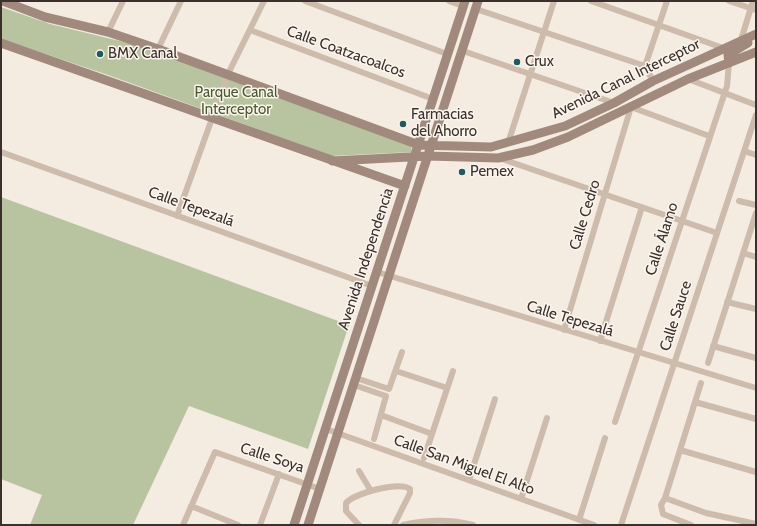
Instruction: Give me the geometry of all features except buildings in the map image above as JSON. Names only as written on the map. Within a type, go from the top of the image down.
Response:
[{"type":"main road","name":"Avenida Canal Interceptor","points":[[3,1],[45,17],[108,32],[158,49],[419,145],[491,147],[565,126],[614,103],[653,81],[756,34]]},
{"type":"main road","name":"Avenida Independencia","points":[[294,525],[464,4]]},
{"type":"main road","name":"Avenida Independencia","points":[[308,525],[477,5]]},
{"type":"main road","points":[[729,63],[728,55],[756,38]]},
{"type":"main road","name":"Avenida Canal Interceptor","points":[[1,43],[332,161],[428,156],[498,158],[533,150],[568,137],[688,79],[756,52]]},
{"type":"main road","points":[[688,79],[715,61],[716,58],[712,53]]},
{"type":"main road","points":[[332,161],[405,186]]},
{"type":"street","points":[[108,32],[123,1]]},
{"type":"street","points":[[158,49],[181,1]]},
{"type":"street","points":[[177,216],[228,74],[264,1]]},
{"type":"street","points":[[305,1],[447,54]]},
{"type":"street","points":[[449,1],[464,4]]},
{"type":"street","points":[[508,143],[554,1]]},
{"type":"street","points":[[591,1],[723,48]]},
{"type":"street","points":[[645,66],[667,1]]},
{"type":"street","points":[[729,1],[754,9]]},
{"type":"street","points":[[741,40],[754,9],[754,1]]},
{"type":"street","points":[[477,5],[543,32],[645,66],[653,81]]},
{"type":"street","name":"Calle Coatzacoalcos","points":[[250,30],[433,99]]},
{"type":"street","points":[[463,51],[614,103]]},
{"type":"street","name":"Calle Álamo","points":[[615,422],[724,93],[728,80],[729,63]]},
{"type":"street","points":[[688,79],[756,105]]},
{"type":"street","points":[[631,107],[709,136]]},
{"type":"street","name":"Calle Cedro","points":[[564,330],[631,107]]},
{"type":"street","name":"Calle Sauce","points":[[621,525],[756,115]]},
{"type":"street","points":[[744,151],[756,155]]},
{"type":"street","name":"Calle Tepezalá","points":[[1,152],[372,286]]},
{"type":"street","points":[[498,158],[717,233]]},
{"type":"street","points":[[739,201],[756,205]]},
{"type":"street","points":[[600,341],[642,208]]},
{"type":"street","points":[[708,363],[756,213]]},
{"type":"street","points":[[743,253],[756,257]]},
{"type":"street","name":"Calle Tepezalá","points":[[377,272],[637,353],[756,388]]},
{"type":"street","points":[[727,302],[756,309]]},
{"type":"street","points":[[713,346],[756,358]]},
{"type":"street","points":[[355,382],[387,389],[391,386],[402,352]]},
{"type":"street","points":[[424,458],[453,371]]},
{"type":"street","points":[[396,372],[447,388]]},
{"type":"street","points":[[355,382],[386,396],[374,439]]},
{"type":"street","points":[[692,525],[663,514],[661,505],[665,498],[701,383]]},
{"type":"street","points":[[469,480],[495,399]]},
{"type":"street","points":[[695,402],[756,419]]},
{"type":"street","points":[[381,415],[432,434]]},
{"type":"street","points":[[521,499],[547,418]]},
{"type":"street","name":"Calle San Miguel El Alto","points":[[326,429],[594,525]]},
{"type":"street","points":[[579,520],[605,438]]},
{"type":"street","points":[[680,450],[756,472]]},
{"type":"street","name":"Calle Soya","points":[[191,506],[215,452],[308,483],[320,489]]},
{"type":"street","points":[[359,471],[371,491]]},
{"type":"street","points":[[260,525],[279,474]]},
{"type":"street","points":[[359,525],[346,511],[346,503],[350,499],[371,491],[403,486],[410,490],[394,525]]},
{"type":"street","points":[[665,498],[706,513],[756,524]]},
{"type":"street","points":[[183,525],[191,506],[238,525]]},
{"type":"street","points":[[403,525],[432,521],[451,521],[473,525]]},
{"type":"green space","name":"Parque Canal Interceptor","points":[[1,7],[50,24],[132,44],[412,144],[411,152],[332,156],[108,75],[1,39]]},
{"type":"green space","points":[[1,197],[349,325],[308,449],[189,406],[133,525],[30,525],[42,495],[1,479]]},
{"type":"place","name":"BMX Canal","points":[[100,54]]},
{"type":"place","name":"Crux","points":[[517,62]]},
{"type":"place","name":"Farmacias del Ahorro","points":[[403,124]]},
{"type":"place","name":"Pemex","points":[[462,172]]}]
